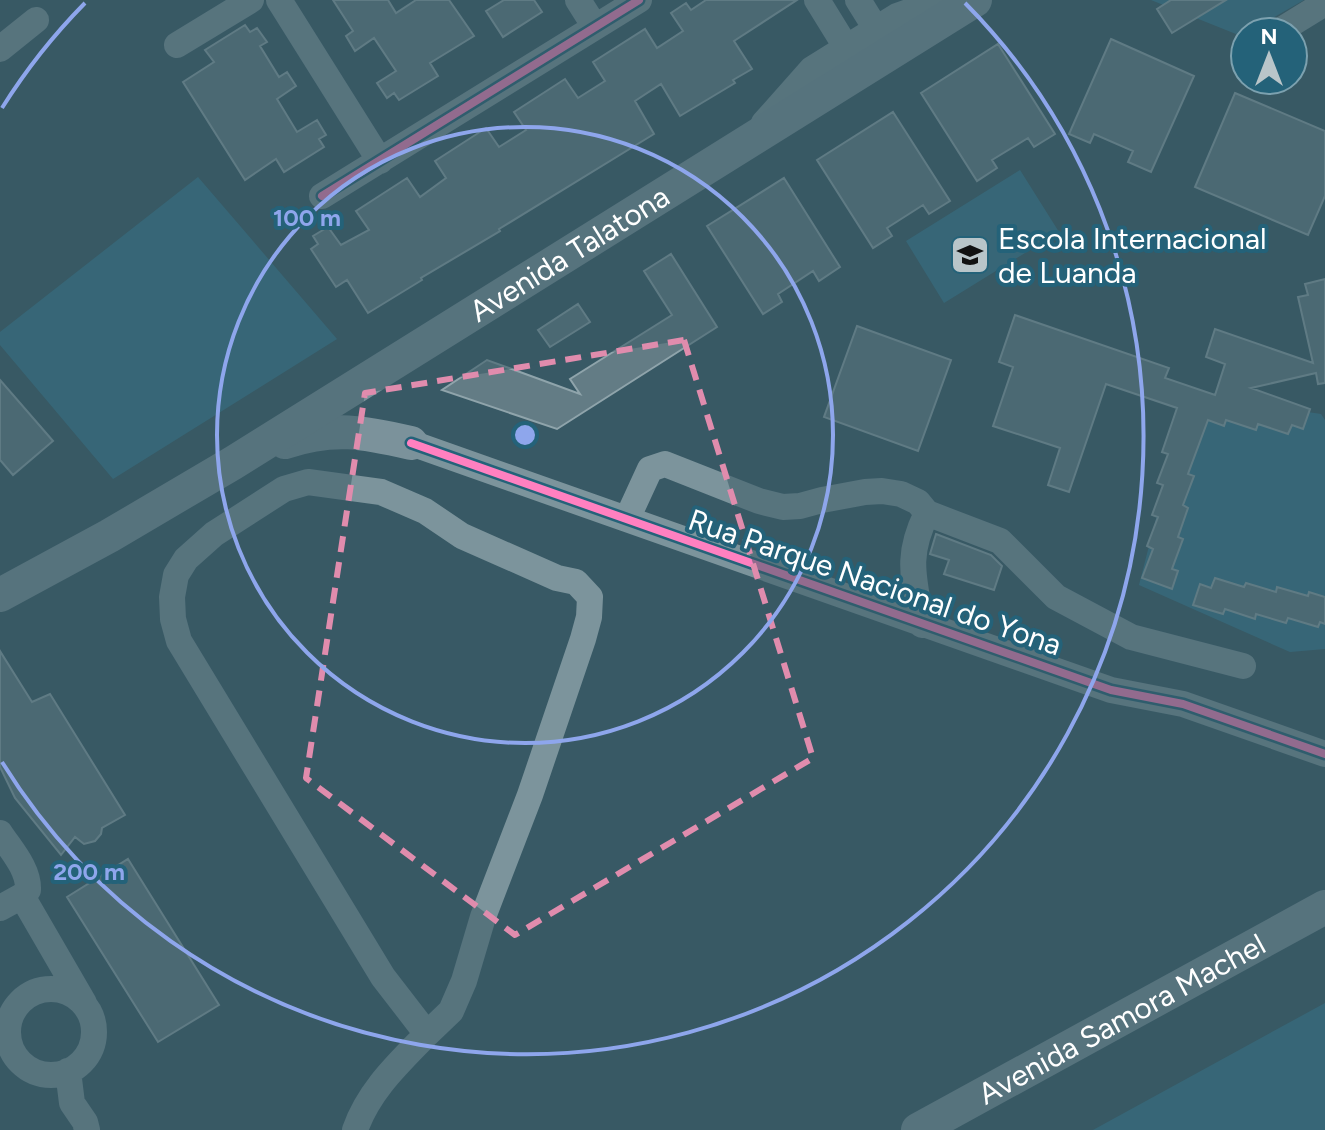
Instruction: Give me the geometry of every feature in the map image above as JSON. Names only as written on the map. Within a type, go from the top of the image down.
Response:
[{"type":"main road","name":"Avenida Talatona","points":[[233,463],[975,0]]},
{"type":"main road","points":[[386,367],[371,390],[367,405],[369,417],[411,443]]},
{"type":"main road","points":[[318,411],[411,443]]},
{"type":"main road","points":[[3,608],[83,549],[233,463],[309,434],[326,432],[366,433],[411,443]]},
{"type":"main road","name":"Avenida Samora Machel","points":[[918,1130],[1325,907]]},
{"type":"street","points":[[177,45],[251,0]]},
{"type":"street","points":[[279,0],[380,161]]},
{"type":"street","points":[[578,0],[595,27]]},
{"type":"street","points":[[322,196],[639,0]]},
{"type":"street","points":[[817,0],[846,47]]},
{"type":"street","points":[[858,0],[876,29]]},
{"type":"street","points":[[750,139],[812,69],[897,16],[942,0]]},
{"type":"street","points":[[1304,16],[1325,3]]},
{"type":"street","points":[[0,49],[36,20]]},
{"type":"street","name":"Rua Parque Nacional do Yona","points":[[411,443],[1111,690],[1183,704],[1325,754]]},
{"type":"street","points":[[627,519],[650,469],[665,464],[759,501],[783,507],[865,492],[901,494],[918,502],[927,513],[1000,541],[1056,597],[1131,637],[1243,666]]},
{"type":"street","points":[[355,1130],[362,1110],[384,1078],[451,1011],[583,639],[590,597],[576,582],[557,578],[462,536],[425,511],[381,492],[308,482],[284,489],[214,534],[186,559],[176,575],[172,597],[173,619],[179,641],[345,917],[383,977],[427,1034]]},
{"type":"street","points":[[922,625],[912,568],[921,525],[927,513]]},
{"type":"street","points":[[2,837],[28,882],[28,890],[19,894],[92,1016],[95,1031],[93,1045],[86,1058],[75,1068],[48,1075],[34,1072],[23,1065],[9,1042],[11,1015],[18,1004],[30,994],[44,989],[59,989],[73,994],[84,1003]]},
{"type":"street","points":[[68,1071],[72,1103],[87,1130]]},
{"type":"highlighted area","points":[[684,340],[813,758],[515,935],[306,778],[365,393]]},
{"type":"shaded area","points":[[1151,0],[1304,0],[1276,16],[1229,16],[1229,31]]},
{"type":"shaded area","points":[[1020,170],[1059,232],[944,303],[906,241]]},
{"type":"shaded area","points":[[198,177],[337,339],[113,479],[0,345],[0,332]]},
{"type":"shaded area","points":[[1188,394],[1321,414],[1325,420],[1325,649],[1290,652],[1139,585]]},
{"type":"shaded area","points":[[1325,1003],[1325,1130],[1093,1130]]},
{"type":"building","points":[[333,0],[388,0],[396,13],[416,0],[449,0],[474,36],[430,63],[438,76],[399,100],[394,93],[387,98],[377,83],[396,71],[374,38],[355,51],[346,36],[353,31]]},
{"type":"building","points":[[504,0],[534,0],[542,12],[503,37],[486,11]]},
{"type":"building","points":[[706,0],[797,0],[734,41],[752,69],[733,80],[735,83],[680,116],[661,84],[635,101],[654,134],[422,280],[368,313],[347,280],[336,287],[311,249],[318,244],[313,236],[328,227],[341,245],[369,230],[356,211],[407,178],[420,197],[446,178],[435,161],[486,128],[499,147],[526,130],[514,112],[565,79],[578,98],[605,81],[593,62],[645,29],[657,48],[683,31],[671,13],[686,3],[691,10]]},
{"type":"building","points":[[1171,0],[1226,0],[1172,33],[1157,9]]},
{"type":"building","points":[[245,25],[250,32],[257,28],[267,42],[260,46],[279,77],[287,72],[296,86],[277,99],[297,132],[317,120],[326,135],[319,139],[324,147],[284,172],[276,159],[245,180],[183,82],[214,62],[205,50]]},
{"type":"building","points":[[1111,39],[1194,76],[1151,172],[1128,162],[1133,151],[1094,134],[1090,143],[1069,134]]},
{"type":"building","points":[[998,44],[1055,134],[1034,147],[1028,138],[992,160],[997,168],[977,181],[921,93]]},
{"type":"building","points":[[1234,96],[1242,96],[1325,131],[1325,196],[1308,235],[1195,187]]},
{"type":"building","points":[[893,112],[950,201],[929,214],[923,205],[887,228],[892,236],[873,248],[817,160]]},
{"type":"building","points":[[784,178],[840,267],[819,281],[813,271],[778,294],[782,302],[763,314],[707,226]]},
{"type":"building","points":[[671,254],[717,327],[557,429],[442,390],[487,360],[580,394],[570,379],[672,315],[644,271]]},
{"type":"building","points":[[1325,279],[1325,383],[1318,384],[1316,373],[1251,388],[1310,409],[1303,429],[1292,425],[1288,434],[1258,424],[1256,430],[1226,420],[1224,426],[1208,420],[1188,474],[1194,476],[1183,505],[1188,508],[1178,537],[1183,539],[1172,569],[1178,571],[1172,589],[1142,578],[1153,549],[1147,546],[1158,517],[1152,515],[1163,485],[1157,483],[1168,454],[1162,452],[1177,408],[1106,384],[1069,492],[1048,485],[1060,448],[993,426],[1013,367],[999,362],[1015,315],[1169,368],[1165,378],[1215,395],[1225,364],[1206,357],[1215,329],[1313,363],[1298,297],[1308,295],[1305,284]]},
{"type":"building","points":[[578,304],[590,322],[550,347],[538,330]]},
{"type":"building","points":[[857,326],[951,360],[918,451],[824,417]]},
{"type":"building","points":[[0,380],[53,441],[13,475],[0,460]]},
{"type":"building","points":[[936,534],[991,555],[1002,566],[994,590],[944,574],[949,560],[930,554]]},
{"type":"building","points":[[1215,578],[1244,587],[1246,583],[1276,592],[1277,587],[1308,596],[1309,592],[1325,597],[1325,624],[1320,622],[1318,627],[1288,618],[1286,623],[1256,614],[1255,619],[1225,609],[1223,614],[1193,605],[1200,584],[1211,588]]},
{"type":"building","points":[[0,651],[32,702],[50,694],[125,815],[102,828],[95,841],[84,844],[75,837],[61,855],[15,798],[0,767]]},
{"type":"building","points":[[128,859],[219,1005],[158,1042],[67,897]]},
{"type":"cycle path","points":[[322,196],[639,0]]},
{"type":"cycle path","points":[[411,443],[1111,690],[1183,704],[1325,754]]},
{"type":"place","name":"Escola Internacional de Luanda","points":[[970,255]]}]
